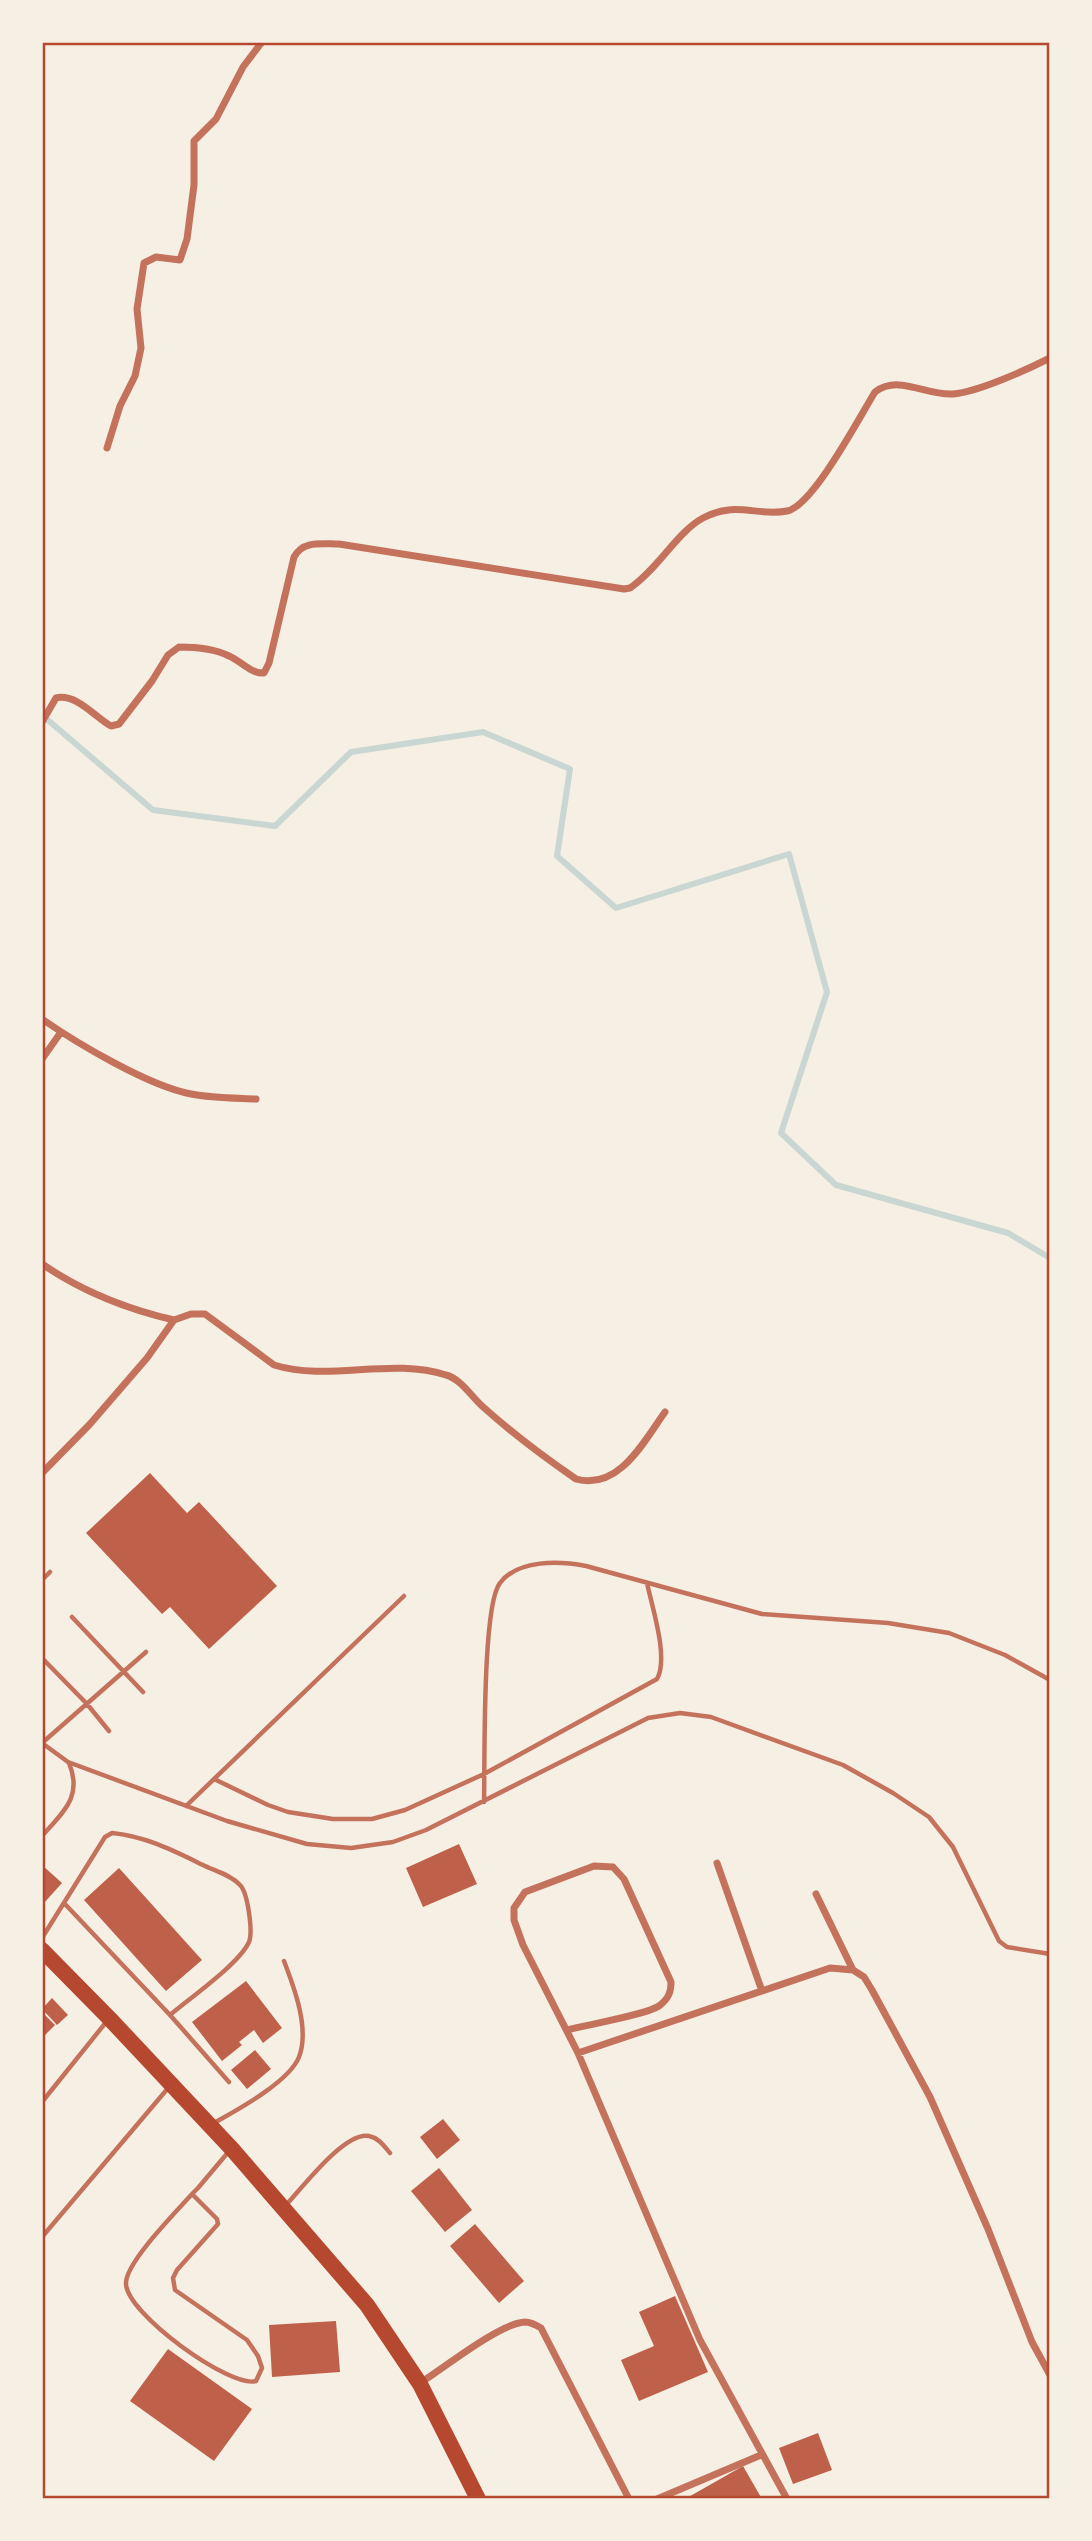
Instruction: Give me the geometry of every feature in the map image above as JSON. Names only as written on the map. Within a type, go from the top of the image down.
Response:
[{"type":"highway","points":[[42,1950],[232,2148],[367,2305],[420,2384],[478,2499]]},
{"type":"street","points":[[107,448],[120,406],[135,376],[141,348],[136,309],[144,263],[156,257],[180,260],[187,239],[194,186],[194,141],[216,119],[243,67],[262,42]]},
{"type":"street","points":[[42,722],[56,698],[61,696],[73,700],[114,726],[122,721],[168,655],[179,647],[215,651],[231,657],[256,673],[264,673],[269,663],[294,558],[301,548],[312,544],[339,544],[630,588],[665,556],[692,525],[711,514],[737,508],[779,511],[795,508],[808,496],[850,435],[874,392],[879,389],[895,383],[939,393],[965,393],[1050,358]]},
{"type":"street","points":[[42,1018],[61,1032],[150,1080],[175,1090],[256,1100]]},
{"type":"street","points":[[42,1059],[61,1032]]},
{"type":"street","points":[[42,1264],[77,1286],[137,1311],[174,1320],[191,1314],[205,1314],[274,1365],[325,1371],[408,1370],[448,1375],[526,1442],[576,1479],[583,1481],[610,1477],[625,1464],[665,1412]]},
{"type":"street","points":[[42,1473],[147,1359],[174,1320]]},
{"type":"street","points":[[717,1863],[762,1991]]},
{"type":"street","points":[[566,2030],[653,2009],[671,1992],[671,1982],[624,1879],[613,1867],[594,1866],[525,1892],[515,1906],[514,1920],[523,1945],[566,2030],[578,2053],[700,2340],[787,2499]]},
{"type":"street","points":[[816,1894],[853,1970]]},
{"type":"street","points":[[578,2053],[830,1968],[853,1970],[864,1977],[930,2098],[988,2229],[1032,2342],[1050,2375]]},
{"type":"street","points":[[420,2384],[503,2329],[525,2322],[541,2328],[629,2499]]},
{"type":"street","points":[[657,2499],[761,2455]]},
{"type":"lane","points":[[484,1802],[492,1601],[501,1581],[515,1571],[529,1566],[570,1563],[762,1614],[888,1623],[949,1633],[1005,1655],[1050,1680]]},
{"type":"lane","points":[[42,1580],[50,1572]]},
{"type":"lane","points":[[214,1779],[288,1812],[355,1820],[372,1819],[405,1810],[485,1774],[657,1679],[661,1669],[660,1649],[647,1583]]},
{"type":"lane","points":[[186,1806],[404,1596]]},
{"type":"lane","points":[[72,1618],[143,1692]]},
{"type":"lane","points":[[146,1652],[42,1743],[68,1762],[227,1821],[307,1844],[351,1848],[393,1842],[426,1830],[648,1718],[680,1713],[711,1717],[843,1765],[929,1817],[953,1847],[999,1941],[1007,1947],[1050,1954]]},
{"type":"lane","points":[[42,1658],[87,1703],[108,1731]]},
{"type":"lane","points":[[42,1836],[71,1801],[75,1784],[68,1762]]},
{"type":"lane","points":[[42,1938],[105,1837],[112,1833],[164,1845],[225,1875],[246,1892],[251,1935],[248,1944],[231,1964],[170,2015]]},
{"type":"lane","points":[[64,1903],[229,2082]]},
{"type":"lane","points":[[210,2125],[242,2107],[281,2079],[298,2059],[302,2048],[297,1997],[284,1961]]},
{"type":"lane","points":[[42,2102],[109,2018]]},
{"type":"lane","points":[[42,2237],[172,2084]]},
{"type":"lane","points":[[283,2208],[342,2146],[355,2137],[370,2136],[377,2139],[390,2153]]},
{"type":"lane","points":[[192,2193],[218,2219],[218,2224],[177,2270],[173,2278],[175,2290],[247,2340],[258,2356],[262,2368],[256,2381],[243,2382],[228,2375],[167,2337],[128,2296],[125,2282],[132,2265],[192,2193],[232,2148]]},
{"type":"building","points":[[150,1473],[187,1513],[199,1502],[277,1586],[209,1649],[170,1607],[162,1614],[86,1533]]},
{"type":"building","points":[[459,1844],[477,1884],[423,1907],[406,1868]]},
{"type":"building","points":[[42,1865],[62,1883],[44,1903],[42,1900]]},
{"type":"building","points":[[119,1868],[202,1960],[166,1991],[84,1900]]},
{"type":"building","points":[[246,1981],[282,2028],[263,2043],[254,2030],[239,2042],[242,2045],[222,2061],[192,2022]]},
{"type":"building","points":[[52,1998],[68,2015],[57,2025],[42,2009]]},
{"type":"building","points":[[42,2012],[55,2025],[45,2035],[42,2033]]},
{"type":"building","points":[[255,2050],[271,2069],[247,2089],[231,2070]]},
{"type":"building","points":[[443,2119],[460,2140],[437,2159],[420,2137]]},
{"type":"building","points":[[439,2168],[472,2210],[445,2232],[411,2191]]},
{"type":"building","points":[[475,2224],[524,2281],[499,2303],[450,2246]]},
{"type":"building","points":[[675,2296],[708,2372],[639,2401],[621,2360],[654,2346],[639,2312]]},
{"type":"building","points":[[336,2321],[340,2372],[272,2377],[269,2325]]},
{"type":"building","points":[[168,2349],[252,2409],[214,2461],[130,2401]]},
{"type":"building","points":[[818,2433],[832,2470],[793,2484],[779,2448]]},
{"type":"building","points":[[743,2466],[762,2499],[685,2499]]},
{"type":"waterway","points":[[42,715],[153,810],[275,826],[351,752],[483,732],[570,769],[557,856],[616,908],[789,854],[827,992],[781,1133],[836,1185],[1008,1233],[1050,1258]]}]
